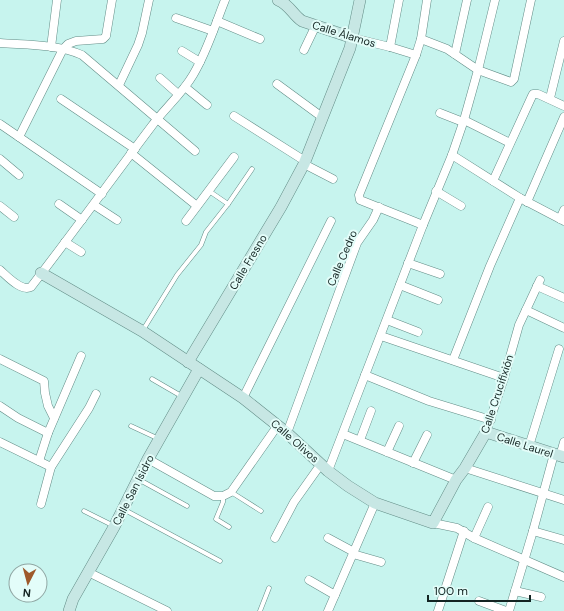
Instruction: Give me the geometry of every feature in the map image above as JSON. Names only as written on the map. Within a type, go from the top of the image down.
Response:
[{"type":"street","points":[[51,47],[57,0]]},
{"type":"street","points":[[19,136],[63,49],[72,42],[105,38],[112,0]]},
{"type":"street","points":[[119,85],[140,39],[149,0]]},
{"type":"street","points":[[0,270],[21,287],[26,289],[30,287],[94,205],[157,118],[185,87],[200,62],[225,0]]},
{"type":"street","name":"Calle Álamos","points":[[278,0],[287,5],[296,18],[302,21],[353,38],[390,47],[416,56]]},
{"type":"street","name":"Calle Fresno","points":[[188,362],[281,207],[304,162],[350,48],[360,0]]},
{"type":"street","points":[[390,47],[399,0]]},
{"type":"street","points":[[423,225],[360,200],[359,196],[416,56],[421,39],[427,0]]},
{"type":"street","points":[[455,54],[466,0]]},
{"type":"street","points":[[275,538],[294,502],[325,467],[343,434],[436,191],[452,155],[478,70],[495,0]]},
{"type":"street","points":[[421,39],[447,49],[478,70],[510,82],[514,79],[531,0]]},
{"type":"street","points":[[176,18],[213,31]]},
{"type":"street","points":[[217,21],[260,39]]},
{"type":"street","points":[[304,50],[316,25]]},
{"type":"street","points":[[550,98],[561,70],[564,41]]},
{"type":"street","points":[[0,43],[51,47],[82,54],[195,151]]},
{"type":"street","points":[[182,52],[200,62]]},
{"type":"street","points":[[160,78],[178,94]]},
{"type":"street","points":[[277,84],[322,117]]},
{"type":"street","points":[[185,87],[207,105]]},
{"type":"street","points":[[493,181],[533,94],[550,98],[564,106]]},
{"type":"street","points":[[61,99],[133,151],[197,206]]},
{"type":"street","points":[[440,113],[463,121],[510,143]]},
{"type":"street","points":[[234,116],[304,162],[333,179]]},
{"type":"street","points":[[453,360],[490,266],[564,117]]},
{"type":"street","points":[[0,124],[102,194]]},
{"type":"street","points":[[452,155],[523,200],[562,220],[564,210]]},
{"type":"street","points":[[186,221],[234,157]]},
{"type":"street","points":[[0,159],[19,175]]},
{"type":"street","points":[[436,191],[461,206]]},
{"type":"street","points":[[59,204],[82,220]]},
{"type":"street","points":[[94,205],[117,220]]},
{"type":"street","points":[[0,206],[14,217]]},
{"type":"street","name":"Calle Cedro","points":[[287,433],[357,243],[373,220],[379,207]]},
{"type":"street","points":[[243,398],[331,221]]},
{"type":"street","points":[[64,242],[81,252]]},
{"type":"street","points":[[408,263],[440,274]]},
{"type":"street","name":"Calle Olivos","points":[[41,273],[142,331],[243,398],[278,425],[348,486],[374,503],[433,523],[457,528],[474,538],[564,577]]},
{"type":"street","name":"Calle Crucifixión","points":[[433,523],[456,480],[465,468],[486,432],[504,378],[519,325],[538,283],[564,298]]},
{"type":"street","points":[[400,285],[438,300]]},
{"type":"street","points":[[526,310],[564,328]]},
{"type":"street","points":[[387,320],[418,332]]},
{"type":"street","points":[[381,336],[504,378]]},
{"type":"street","points":[[530,446],[558,348]]},
{"type":"street","points":[[39,461],[54,418],[81,356]]},
{"type":"street","points":[[0,358],[44,381],[48,406],[54,418]]},
{"type":"street","name":"Calle San Isidro","points":[[70,611],[74,599],[123,509],[148,459],[199,369]]},
{"type":"street","points":[[365,375],[429,401],[491,420]]},
{"type":"street","points":[[41,504],[51,467],[96,394]]},
{"type":"street","points":[[0,406],[18,418],[48,433]]},
{"type":"street","points":[[360,440],[371,410]]},
{"type":"street","points":[[148,459],[214,496],[223,496],[231,492],[278,425]]},
{"type":"street","points":[[387,452],[398,426]]},
{"type":"street","name":"Calle Laurel","points":[[486,432],[559,456]]},
{"type":"street","points":[[343,434],[456,480]]},
{"type":"street","points":[[413,463],[427,435]]},
{"type":"street","points":[[0,442],[51,467]]},
{"type":"street","points":[[509,611],[543,494],[564,442]]},
{"type":"street","points":[[465,468],[564,500]]},
{"type":"street","points":[[328,611],[374,503]]},
{"type":"street","points":[[474,538],[488,507]]},
{"type":"street","points":[[438,611],[464,531]]},
{"type":"street","points":[[533,531],[564,540]]},
{"type":"street","points":[[328,538],[354,553],[381,562]]},
{"type":"street","points":[[88,572],[167,611]]},
{"type":"street","points":[[309,580],[335,595]]},
{"type":"street","points":[[515,591],[541,597]]},
{"type":"street","points":[[479,601],[506,611]]},
{"type":"lane","points":[[142,331],[177,275],[201,245],[206,232],[228,204],[252,169]]},
{"type":"lane","points":[[208,190],[228,204]]},
{"type":"lane","points":[[152,379],[183,397]]},
{"type":"lane","points":[[132,426],[160,439]]},
{"type":"lane","points":[[138,479],[187,506]]},
{"type":"lane","points":[[231,492],[261,511]]},
{"type":"lane","points":[[223,496],[223,502],[216,519],[229,526]]},
{"type":"lane","points":[[123,509],[220,561]]},
{"type":"lane","points":[[84,511],[114,526]]},
{"type":"lane","points":[[260,611],[269,588]]}]
